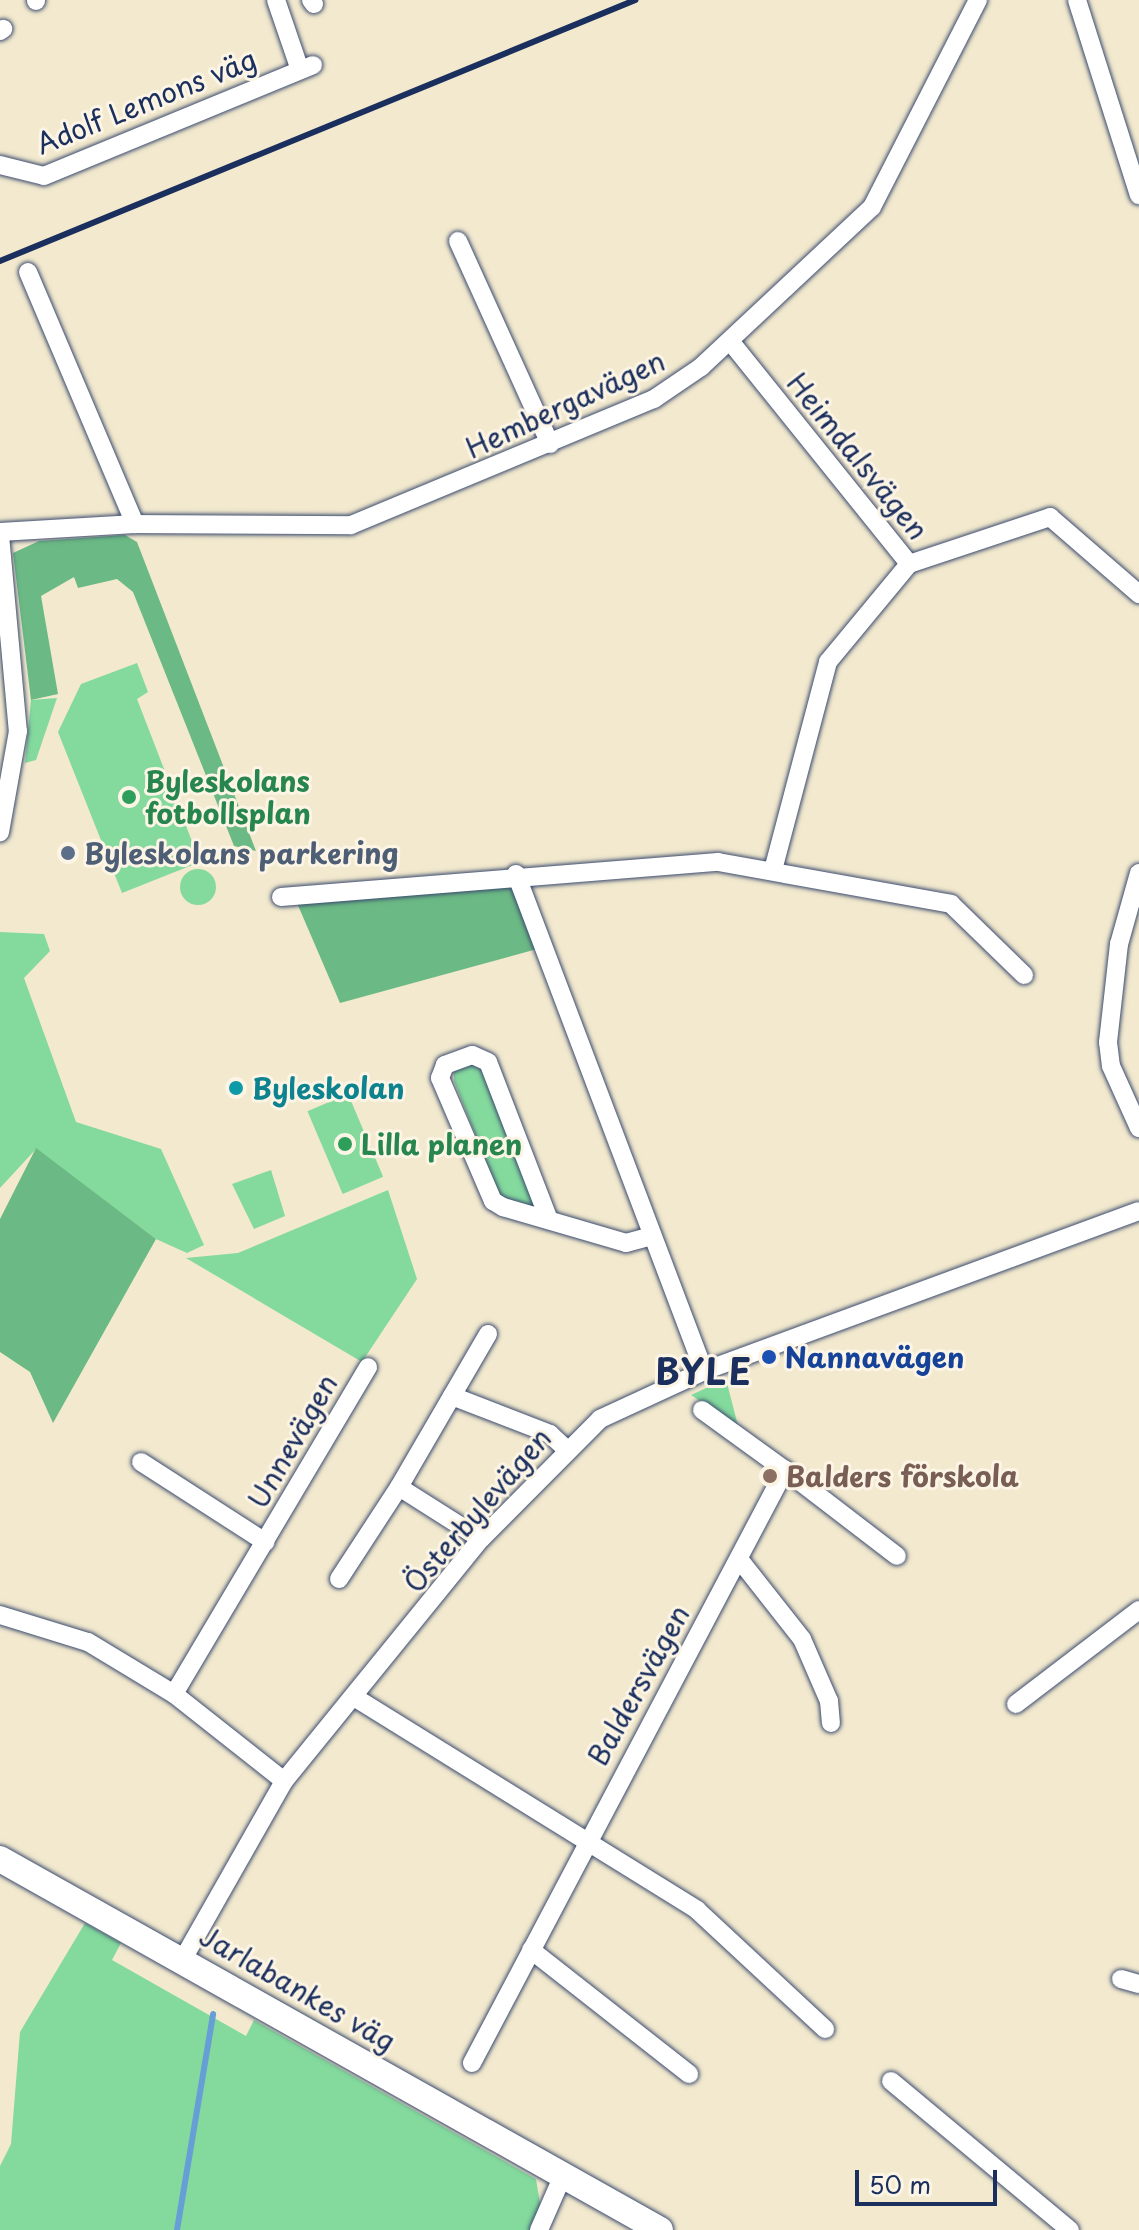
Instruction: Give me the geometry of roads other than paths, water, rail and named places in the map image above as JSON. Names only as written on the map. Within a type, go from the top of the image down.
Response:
[{"type":"main road","name":"Jarlabankes väg","points":[[0,1859],[564,2173],[660,2230]]},
{"type":"street","name":"Adolf Lemons väg","points":[[0,165],[44,176],[306,68],[276,0]]},
{"type":"street","name":"Hembergavägen","points":[[0,533],[135,524],[351,525],[654,399],[730,341],[881,196],[978,0]]},
{"type":"street","points":[[1077,0],[1139,195]]},
{"type":"street","points":[[458,241],[550,444]]},
{"type":"street","points":[[28,272],[135,524]]},
{"type":"street","name":"Heimdalsvägen","points":[[730,341],[909,564],[828,662],[773,870]]},
{"type":"street","points":[[909,564],[1050,517],[1139,594]]},
{"type":"street","points":[[0,533],[18,710],[0,832]]},
{"type":"street","points":[[281,897],[516,874],[718,862],[951,904],[1024,975]]},
{"type":"street","points":[[1139,873],[1108,1019],[1111,1066],[1133,1108],[1139,1128]]},
{"type":"street","points":[[516,874],[648,1237],[704,1371]]},
{"type":"street","points":[[549,1220],[488,1062],[472,1055],[445,1065],[440,1078],[486,1193],[549,1220],[626,1243],[648,1237]]},
{"type":"street","name":"Österbylevägen","points":[[183,1959],[284,1781],[481,1539],[565,1448],[600,1419],[704,1371],[1139,1211]]},
{"type":"street","points":[[339,1579],[399,1487],[488,1334]]},
{"type":"street","name":"Unnevägen","points":[[174,1694],[368,1367]]},
{"type":"street","points":[[452,1396],[550,1434],[565,1448]]},
{"type":"street","points":[[702,1410],[897,1556]]},
{"type":"street","name":"Unnevägen","points":[[141,1462],[265,1542]]},
{"type":"street","name":"Baldersvägen","points":[[472,2063],[586,1839],[785,1470]]},
{"type":"street","points":[[399,1487],[481,1539]]},
{"type":"street","points":[[739,1559],[802,1639],[831,1723]]},
{"type":"street","points":[[1016,1704],[1139,1610]]},
{"type":"street","points":[[0,1615],[88,1642],[174,1694],[284,1781]]},
{"type":"street","points":[[354,1697],[697,1910],[825,2029]]},
{"type":"street","points":[[531,1950],[689,2074]]},
{"type":"street","points":[[891,2081],[1070,2230]]},
{"type":"street","points":[[539,2230],[564,2173]]},
{"type":"waterway","points":[[177,2230],[213,2014]]},
{"type":"railway","points":[[0,261],[635,0]]},
{"type":"place","name":"Byleskolans fotbollsplan","points":[[129,797]]},
{"type":"place","name":"Byleskolans parkering","points":[[68,853]]},
{"type":"place","name":"Byleskolan","points":[[236,1088]]},
{"type":"place","name":"Lilla planen","points":[[345,1144]]},
{"type":"place","name":"Nannavägen","points":[[769,1357]]},
{"type":"place","name":"Balders förskola","points":[[770,1476]]},
{"type":"district","name":"BYLE","points":[[704,1371]]}]
